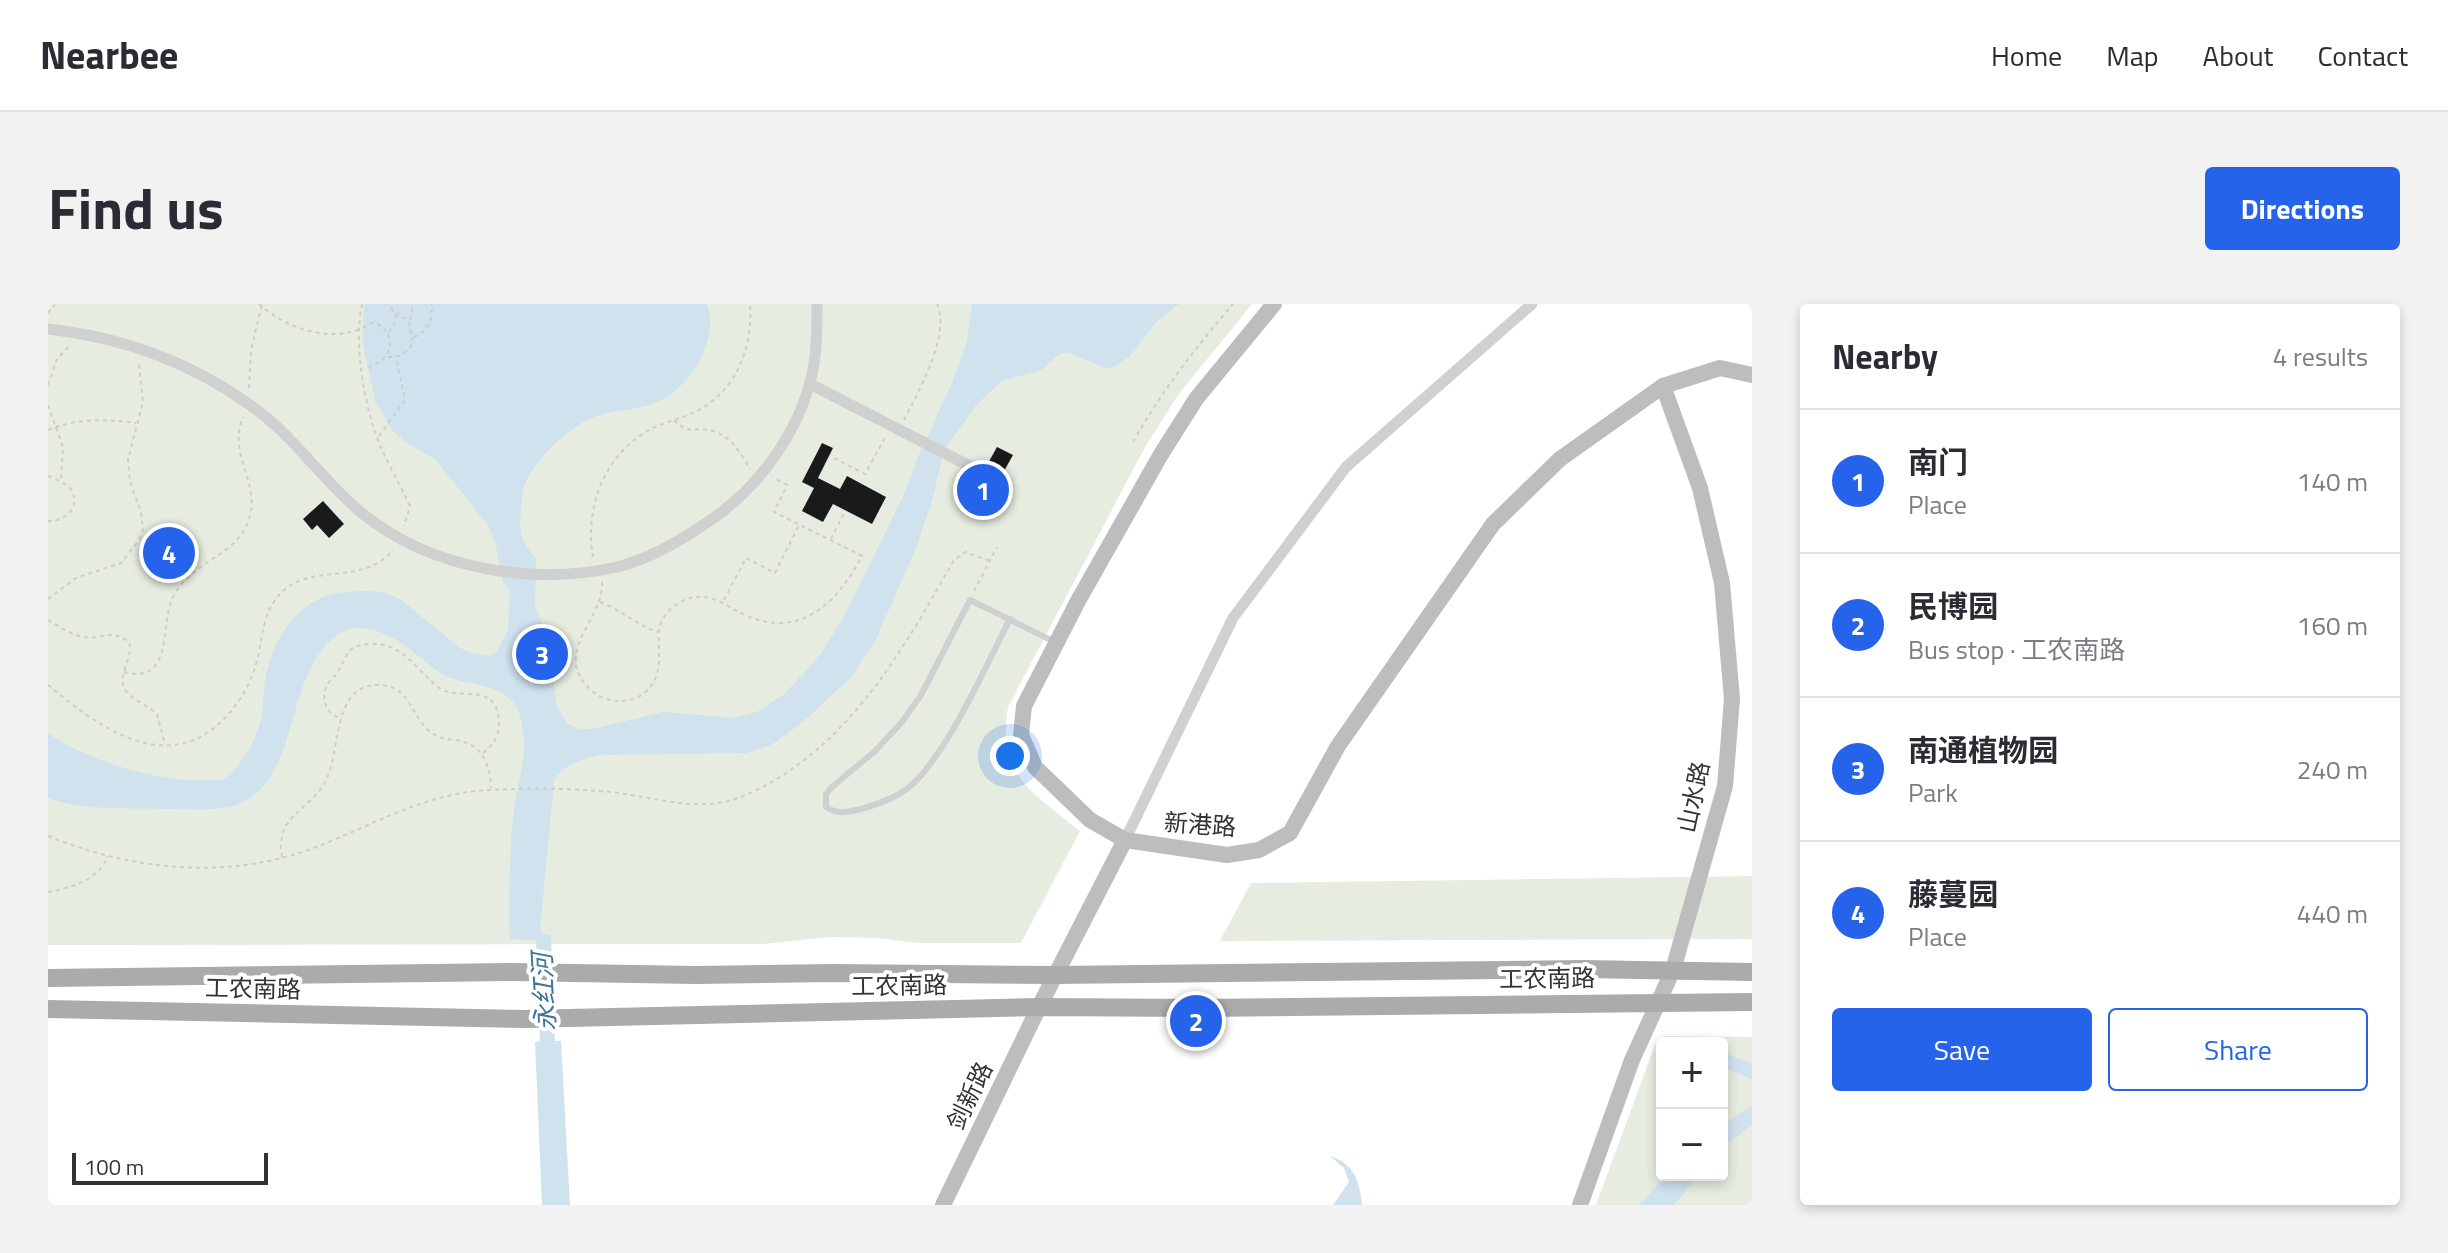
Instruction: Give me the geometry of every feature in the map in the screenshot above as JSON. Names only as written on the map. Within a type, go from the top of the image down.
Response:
[{"type":"main road","name":"工农南路","points":[[48,978],[511,972],[1055,975],[1752,972]]},
{"type":"main road","name":"工农南路","points":[[48,1009],[564,1019],[1039,1007],[1752,1002]]},
{"type":"street","points":[[48,329],[110,338],[141,348],[197,374],[248,403],[299,447],[364,514],[400,537],[437,555],[468,566],[568,574],[616,567],[653,554],[710,521],[762,475],[786,437],[810,384],[815,356],[817,304]]},
{"type":"street","name":"新港路","points":[[1274,304],[1196,399],[1167,444],[1024,706],[1021,735],[1035,767],[1090,820],[1125,840],[1227,855],[1259,850],[1290,833],[1338,746],[1493,524],[1560,459],[1663,386],[1720,368],[1752,375]]},
{"type":"street","points":[[1125,840],[1233,618],[1346,467],[1532,304]]},
{"type":"street","points":[[810,384],[999,481]]},
{"type":"street","name":"山水路","points":[[1580,1205],[1632,1060],[1673,970],[1725,786],[1732,699],[1722,583],[1700,488],[1663,386]]},
{"type":"street","name":"剑新路","points":[[943,1205],[1039,1007],[1125,840]]},
{"type":"lane","points":[[1010,619],[945,741],[910,786],[877,805],[841,813],[826,807],[826,794],[882,745],[921,695],[970,600],[1057,642]]},
{"type":"path","points":[[48,313],[55,304]]},
{"type":"path","points":[[48,685],[92,719],[131,740],[165,746],[178,745],[205,735],[229,714],[247,689],[254,671],[266,613],[284,589],[312,577],[360,571],[387,557],[400,537],[410,506],[378,437],[362,369],[362,304]]},
{"type":"path","points":[[389,304],[409,321]]},
{"type":"path","points":[[387,357],[396,357],[409,349],[413,337],[409,321],[413,304]]},
{"type":"path","points":[[413,337],[429,326],[431,304]]},
{"type":"path","points":[[673,420],[688,431],[708,430],[727,438],[737,447],[750,468],[787,485],[774,512],[862,556],[849,582],[834,600],[811,616],[788,621],[765,621],[705,597],[682,602],[668,612],[658,632],[657,674],[650,688],[627,701],[615,702],[601,697],[583,681],[576,660],[581,635],[599,601],[602,585],[591,532],[592,512],[601,484],[612,463],[628,445],[645,432],[705,406],[731,381],[746,352],[750,334],[750,304]]},
{"type":"path","points":[[834,458],[865,474],[922,383],[940,327],[937,304]]},
{"type":"path","points":[[1133,442],[1162,394],[1233,304]]},
{"type":"path","points":[[124,672],[145,672],[157,664],[164,650],[165,616],[179,587],[196,569],[234,544],[250,519],[249,481],[237,441],[248,403],[251,350],[261,305],[307,331],[350,334],[371,323],[383,326],[388,333],[387,357],[380,364],[362,369]]},
{"type":"path","points":[[388,333],[395,325],[396,313]]},
{"type":"path","points":[[48,385],[57,359],[72,342],[75,332]]},
{"type":"path","points":[[48,599],[76,578],[121,563],[143,530],[141,512],[130,482],[128,459],[143,402],[139,362],[141,348]]},
{"type":"path","points":[[378,437],[405,400],[396,357]]},
{"type":"path","points":[[48,405],[63,447],[61,482]]},
{"type":"path","points":[[48,430],[85,420],[137,423]]},
{"type":"path","points":[[48,476],[71,490],[72,509],[65,518],[48,521]]},
{"type":"path","points":[[830,540],[845,511]]},
{"type":"path","points":[[723,602],[746,558],[775,573],[799,525]]},
{"type":"path","points":[[970,600],[997,547]]},
{"type":"path","points":[[48,836],[108,856],[152,865],[197,869],[282,858],[323,845],[421,803],[472,791],[561,789],[614,792],[690,805],[717,805],[787,774],[826,743],[871,696],[959,554],[965,552],[990,561]]},
{"type":"path","points":[[599,601],[619,610],[639,625],[658,632]]},
{"type":"path","points":[[48,620],[84,637],[110,634],[129,642],[131,651],[122,679],[126,691],[157,714],[165,746]]},
{"type":"path","points":[[340,718],[331,714],[325,706],[325,696],[326,687],[346,654],[352,648],[372,644],[390,646],[410,659],[440,689],[460,694],[477,693],[491,701],[498,714],[499,731],[492,746],[482,754]]},
{"type":"path","points":[[282,858],[280,844],[286,823],[316,796],[330,772],[340,718],[356,693],[369,686],[391,687],[409,699],[424,727],[435,736],[468,744],[482,754],[490,773],[491,790]]},
{"type":"path","points":[[48,892],[66,889],[92,876],[104,866],[108,856]]},
{"type":"shaded area","points":[[48,304],[1252,304],[1178,395],[1144,449],[1008,707],[1006,731],[1013,766],[1033,793],[1080,831],[1021,943],[919,943],[829,937],[763,944],[48,945]]},
{"type":"shaded area","points":[[1752,876],[1752,939],[1220,941],[1251,883]]},
{"type":"shaded area","points":[[1665,1036],[1752,1037],[1752,1205],[1596,1205],[1655,1045],[1656,1181],[1728,1181],[1728,1037],[1663,1037]]},
{"type":"water","name":"永红河","points":[[364,304],[707,304],[710,330],[707,344],[685,381],[657,402],[600,415],[566,434],[534,467],[523,490],[521,529],[527,547],[536,558],[535,606],[548,639],[557,707],[567,723],[579,729],[593,729],[663,712],[733,718],[757,712],[783,695],[808,669],[848,609],[905,492],[967,341],[972,304],[1179,304],[1158,320],[1130,356],[1114,367],[1106,368],[1061,353],[1041,370],[1002,381],[976,405],[944,450],[932,501],[916,548],[875,641],[852,676],[804,721],[773,744],[747,753],[598,755],[573,764],[557,775],[540,929],[543,934],[551,935],[555,1041],[561,1041],[570,1205],[542,1205],[535,1042],[540,1041],[536,940],[510,939],[509,922],[512,832],[524,737],[519,712],[506,696],[490,688],[446,676],[389,636],[357,628],[336,636],[316,658],[273,772],[247,800],[228,807],[198,810],[92,807],[48,798],[48,733],[86,754],[132,770],[181,779],[224,779],[241,761],[257,731],[265,680],[281,636],[299,613],[324,597],[356,591],[385,593],[400,599],[460,648],[490,656],[497,651],[508,630],[510,591],[503,581],[495,541],[488,525],[435,459],[405,442],[391,429],[375,400],[363,345]]},
{"type":"water","points":[[1728,1054],[1752,1064],[1752,1079],[1728,1069]]},
{"type":"water","points":[[1752,1106],[1752,1125],[1728,1143],[1728,1121]]},
{"type":"water","points":[[1330,1156],[1345,1163],[1354,1174],[1362,1205],[1333,1205],[1349,1182],[1344,1168]]},
{"type":"water","points":[[1661,1181],[1694,1181],[1674,1205],[1639,1205]]},
{"type":"building","points":[[822,443],[833,448],[818,478],[840,489],[847,476],[886,497],[872,524],[833,504],[823,522],[802,511],[814,488],[802,482]]},
{"type":"building","points":[[997,447],[1013,455],[1003,473],[987,465]]},
{"type":"building","points":[[979,480],[995,488],[983,511],[967,502]]},
{"type":"building","points":[[323,501],[344,524],[329,538],[317,525],[312,530],[303,519]]},
{"type":"place","name":"南门","points":[[983,490]]},
{"type":"place","name":"藤蔓园","points":[[169,553]]},
{"type":"place","name":"南通植物园","points":[[542,654]]},
{"type":"place","name":"民博园","points":[[1196,1021]]}]
